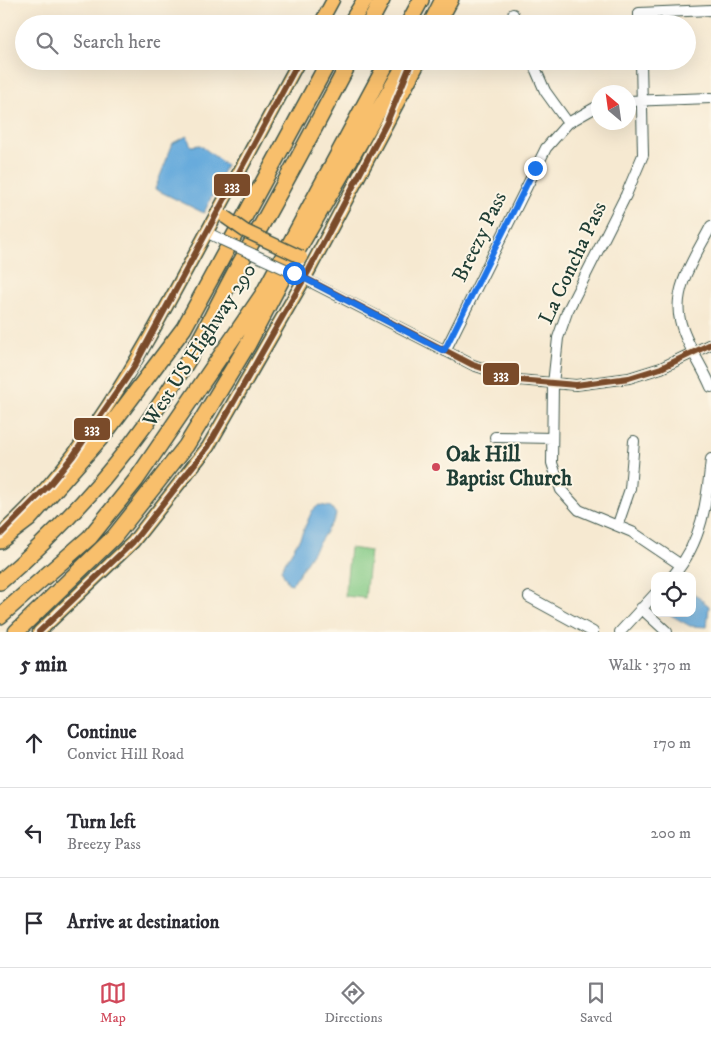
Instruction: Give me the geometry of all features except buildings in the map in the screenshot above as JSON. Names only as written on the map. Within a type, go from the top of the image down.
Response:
[{"type":"highway","points":[[355,15],[364,0]]},
{"type":"highway","points":[[374,15],[382,0]]},
{"type":"highway","points":[[413,15],[421,0]]},
{"type":"highway","points":[[0,541],[29,519],[105,433],[184,328],[324,70]]},
{"type":"highway","name":"West US Highway 290","points":[[0,582],[26,560],[88,496],[144,424],[190,358],[288,180],[345,70]]},
{"type":"highway","name":"West US Highway 290","points":[[0,616],[90,537],[136,480],[263,294],[383,70]]},
{"type":"highway","points":[[16,632],[114,538],[186,446],[248,344],[298,267],[402,70]]},
{"type":"highway","points":[[298,267],[330,167]]},
{"type":"main road","points":[[325,15],[333,0]]},
{"type":"main road","points":[[433,15],[441,0]]},
{"type":"main road","points":[[444,15],[452,0]]},
{"type":"main road","points":[[0,535],[50,484],[134,367],[294,70]]},
{"type":"main road","points":[[388,122],[408,70]]},
{"type":"main road","points":[[298,267],[321,248],[415,70]]},
{"type":"main road","points":[[223,202],[225,217],[298,267]]},
{"type":"main road","points":[[39,632],[133,542],[208,447],[298,267],[307,257],[321,248]]},
{"type":"street","points":[[639,15],[639,13],[711,10]]},
{"type":"street","points":[[536,70],[545,91],[568,123]]},
{"type":"street","name":"La Concha Pass","points":[[641,70],[643,154],[640,165],[564,319],[555,350],[552,438],[553,470],[565,496],[585,513],[618,524],[638,535],[681,565]]},
{"type":"street","points":[[636,100],[711,98]]},
{"type":"street","name":"Breezy Pass","points":[[444,351],[546,148],[568,123],[591,110]]},
{"type":"street","points":[[711,226],[681,286],[678,303],[680,321],[711,387]]},
{"type":"street","points":[[206,232],[222,240],[298,267],[444,351],[498,375],[553,384],[576,385],[629,378],[654,371],[711,344]]},
{"type":"street","points":[[495,437],[552,438]]},
{"type":"street","points":[[618,524],[630,489],[634,441]]},
{"type":"street","points":[[676,572],[695,540],[704,515],[711,459]]},
{"type":"street","points":[[529,597],[593,632]]},
{"type":"street","points":[[620,632],[651,598]]},
{"type":"street","points":[[641,608],[667,632]]},
{"type":"green space","points":[[350,548],[370,551],[365,598],[345,596]]},
{"type":"water","points":[[187,136],[191,146],[200,145],[226,165],[204,213],[155,189],[173,143]]},
{"type":"water","points":[[319,505],[331,507],[336,514],[335,518],[292,584],[288,583],[281,569],[300,538],[312,511]]},
{"type":"water","points":[[696,595],[709,606],[707,627],[690,626],[674,617],[696,617]]},
{"type":"transit line","name":"333","points":[[0,535],[50,484],[73,456],[134,367],[294,70]]},
{"type":"transit line","name":"333","points":[[39,632],[133,542],[208,447],[308,272],[387,122],[408,70]]},
{"type":"transit line","name":"333","points":[[305,278],[473,365],[518,380],[576,385],[629,378],[661,368],[711,344]]},
{"type":"place","name":"Oak Hill Baptist Church","points":[[436,467]]},
{"type":"route","points":[[294,273],[444,351],[535,168]]}]
